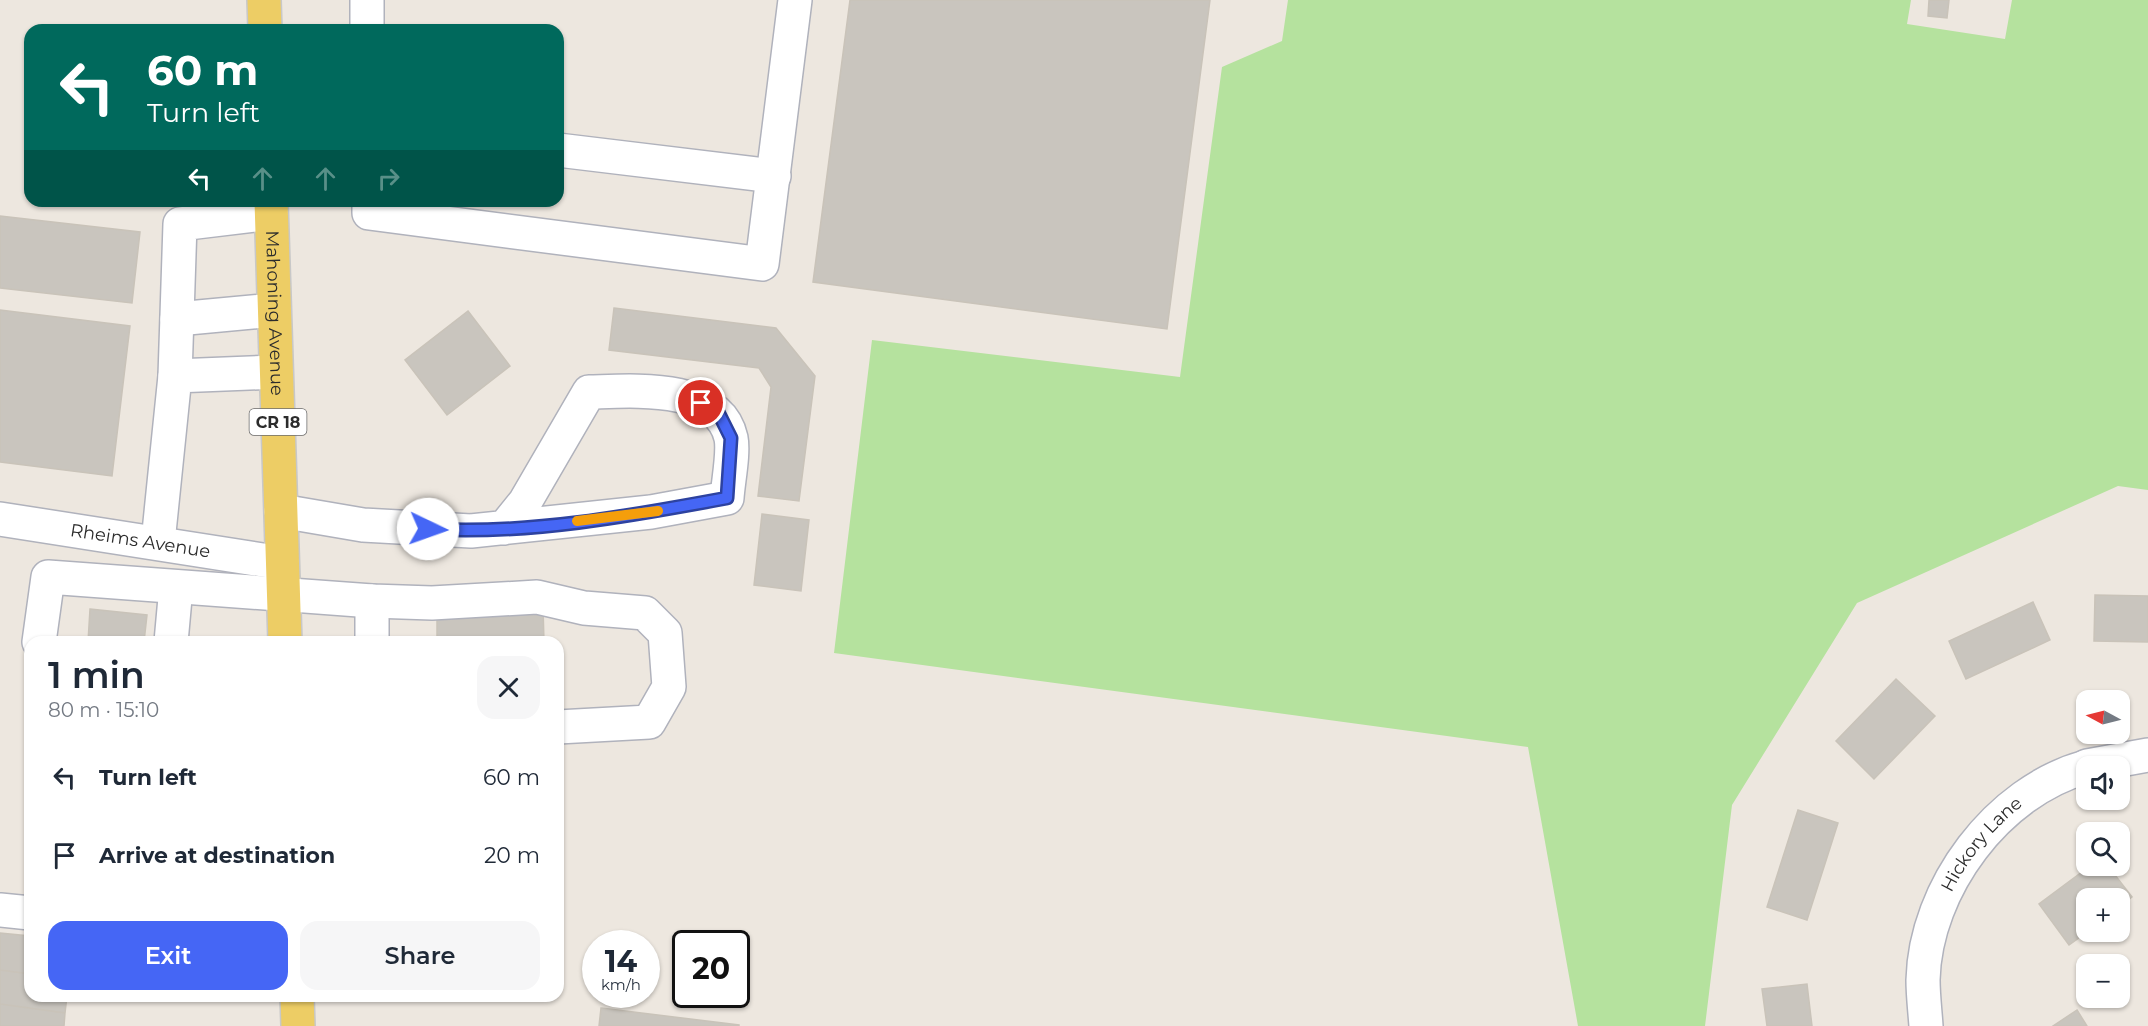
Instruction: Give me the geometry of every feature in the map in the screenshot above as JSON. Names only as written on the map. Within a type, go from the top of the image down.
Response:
[{"type":"main road","points":[[264,0],[265,24]]},
{"type":"main road","name":"Mahoning Avenue","points":[[271,207],[285,636]]},
{"type":"main road","points":[[297,1002],[298,1026]]},
{"type":"street","points":[[366,0],[367,24]]},
{"type":"street","points":[[369,207],[762,264],[795,0]]},
{"type":"street","points":[[564,151],[774,176]]},
{"type":"street","points":[[158,543],[175,376],[180,224],[271,207]]},
{"type":"street","points":[[177,319],[274,310]]},
{"type":"street","points":[[175,376],[276,372]]},
{"type":"street","points":[[281,512],[363,525],[471,531],[504,528],[651,513],[727,498],[731,438],[717,410],[685,396],[642,391],[589,392],[525,502],[504,528]]},
{"type":"street","name":"Rheims Avenue","points":[[0,519],[282,563]]},
{"type":"street","points":[[40,636],[48,577],[372,601],[432,603],[537,597],[584,608],[645,613],[665,633],[669,687],[649,722],[564,727]]},
{"type":"street","points":[[55,636],[63,577]]},
{"type":"street","points":[[172,636],[176,587]]},
{"type":"street","points":[[372,601],[372,636]]},
{"type":"street","name":"Hickory Lane","points":[[2130,758],[2148,755]]},
{"type":"street","name":"Hickory Lane","points":[[1926,1026],[1923,980],[1925,961],[1932,928],[1946,889],[1968,854],[1994,823],[2026,796],[2076,770]]},
{"type":"street","points":[[0,910],[24,912]]},
{"type":"green space","points":[[1288,0],[1911,0],[1907,24],[2005,39],[2012,0],[2148,0],[2148,490],[2118,486],[1857,603],[1732,805],[1705,1026],[1578,1026],[1528,747],[834,653],[872,340],[1180,377],[1222,67],[1282,41]]},
{"type":"building","points":[[850,0],[1210,0],[1167,329],[813,282]]},
{"type":"building","points":[[1929,0],[1949,0],[1947,18],[1928,16]]},
{"type":"building","points":[[0,216],[140,232],[132,303],[0,288]]},
{"type":"building","points":[[614,308],[776,328],[815,376],[799,501],[758,496],[771,387],[759,368],[609,350]]},
{"type":"building","points":[[0,310],[130,326],[112,476],[0,462]]},
{"type":"building","points":[[468,311],[510,366],[447,415],[405,360]]},
{"type":"building","points":[[762,514],[809,520],[801,591],[754,585]]},
{"type":"building","points":[[2095,595],[2148,596],[2148,642],[2094,641]]},
{"type":"building","points":[[2033,602],[2050,640],[1966,679],[1949,641]]},
{"type":"building","points":[[543,607],[544,636],[437,636],[437,609]]},
{"type":"building","points":[[90,609],[147,615],[145,636],[88,636]]},
{"type":"building","points":[[1896,679],[1935,716],[1874,779],[1836,741]]},
{"type":"building","points":[[1798,810],[1838,823],[1807,920],[1767,907]]},
{"type":"building","points":[[2077,876],[2116,876],[2125,888],[2076,888],[2076,940],[2069,945],[2039,904]]},
{"type":"building","points":[[0,933],[24,935],[24,973],[0,970]]},
{"type":"building","points":[[0,970],[24,973],[24,1002],[66,1002],[65,1013],[0,1004]]},
{"type":"building","points":[[1807,984],[1812,1026],[1767,1026],[1762,989]]},
{"type":"building","points":[[0,1004],[65,1013],[64,1026],[0,1026]]},
{"type":"building","points":[[601,1008],[739,1025],[739,1026],[599,1026]]},
{"type":"building","points":[[2077,1010],[2087,1026],[2053,1026]]},
{"type":"slow traffic","points":[[577,521],[658,511]]},
{"type":"route","points":[[428,529],[471,531],[542,525],[651,513],[727,498],[731,438],[717,410],[701,403]]}]
